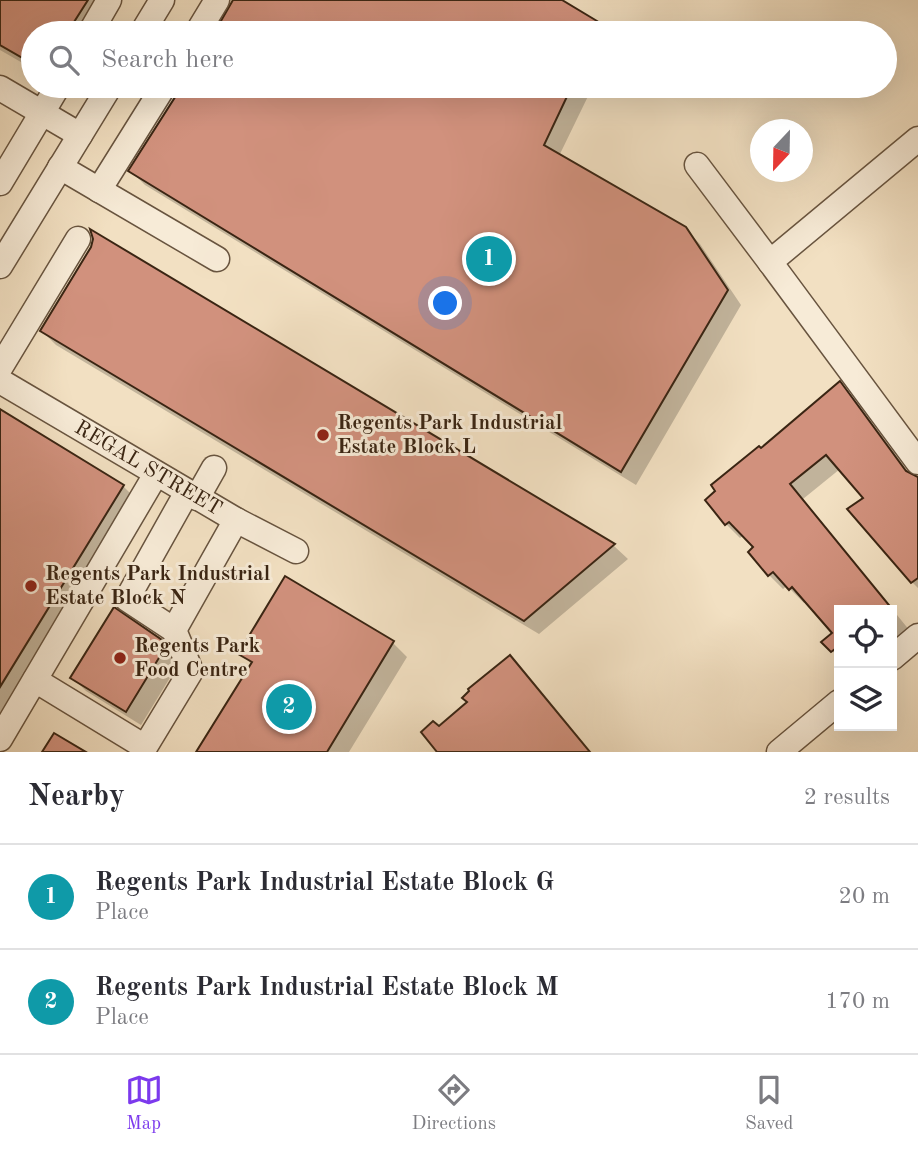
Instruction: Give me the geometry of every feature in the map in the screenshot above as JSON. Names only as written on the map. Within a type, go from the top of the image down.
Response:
[{"type":"street","points":[[97,21],[109,0]]},
{"type":"street","points":[[149,21],[162,0]]},
{"type":"street","points":[[204,21],[217,0]]},
{"type":"street","points":[[0,89],[80,135]]},
{"type":"street","points":[[0,183],[51,98]]},
{"type":"street","points":[[0,267],[103,98]]},
{"type":"street","points":[[99,190],[156,98]]},
{"type":"street","points":[[770,262],[918,139]]},
{"type":"street","points":[[697,165],[918,462]]},
{"type":"street","points":[[61,167],[218,259]]},
{"type":"street","points":[[0,368],[78,239]]},
{"type":"street","name":"REGAL STREET","points":[[0,381],[192,495],[296,551]]},
{"type":"street","points":[[34,680],[145,747],[191,671],[174,630],[127,599],[192,495],[214,468]]},
{"type":"street","points":[[0,739],[156,474]]},
{"type":"street","points":[[174,630],[236,520]]},
{"type":"street","points":[[897,654],[918,636]]},
{"type":"street","points":[[779,752],[834,706]]},
{"type":"building","points":[[0,0],[88,0],[75,21],[21,21],[21,57],[0,45]]},
{"type":"building","points":[[233,0],[562,0],[597,21],[221,21]]},
{"type":"building","points":[[174,98],[566,98],[544,145],[686,227],[728,290],[621,472],[128,171]]},
{"type":"building","name":"Regents Park Industrial Estate Block L","points":[[90,229],[615,544],[524,621],[40,331],[91,247],[93,239]]},
{"type":"building","points":[[840,381],[906,471],[918,477],[918,578],[911,583],[847,509],[863,498],[826,455],[790,484],[889,605],[834,605],[834,650],[831,652],[821,642],[832,633],[792,587],[789,590],[773,572],[768,576],[748,552],[753,547],[729,522],[725,525],[705,500],[715,491],[711,485],[759,446],[761,448]]},
{"type":"building","name":"Regents Park Industrial Estate Block N","points":[[0,409],[124,485],[0,687]]},
{"type":"building","points":[[285,576],[394,641],[327,752],[196,752],[252,662],[238,654]]},
{"type":"building","points":[[114,607],[162,640],[165,648],[126,712],[70,678]]},
{"type":"building","points":[[510,655],[590,752],[437,752],[421,732],[433,721],[439,726],[467,702],[462,698],[468,689]]},
{"type":"building","points":[[54,733],[86,752],[42,752]]},
{"type":"place","name":"Regents Park Industrial Estate Block G","points":[[489,259]]},
{"type":"place","name":"Regents Park Industrial Estate Block L","points":[[323,435]]},
{"type":"place","name":"Regents Park Industrial Estate Block N","points":[[31,586]]},
{"type":"place","name":"Regents Park Food Centre","points":[[120,658]]},
{"type":"place","name":"Regents Park Industrial Estate Block M","points":[[289,707]]}]
